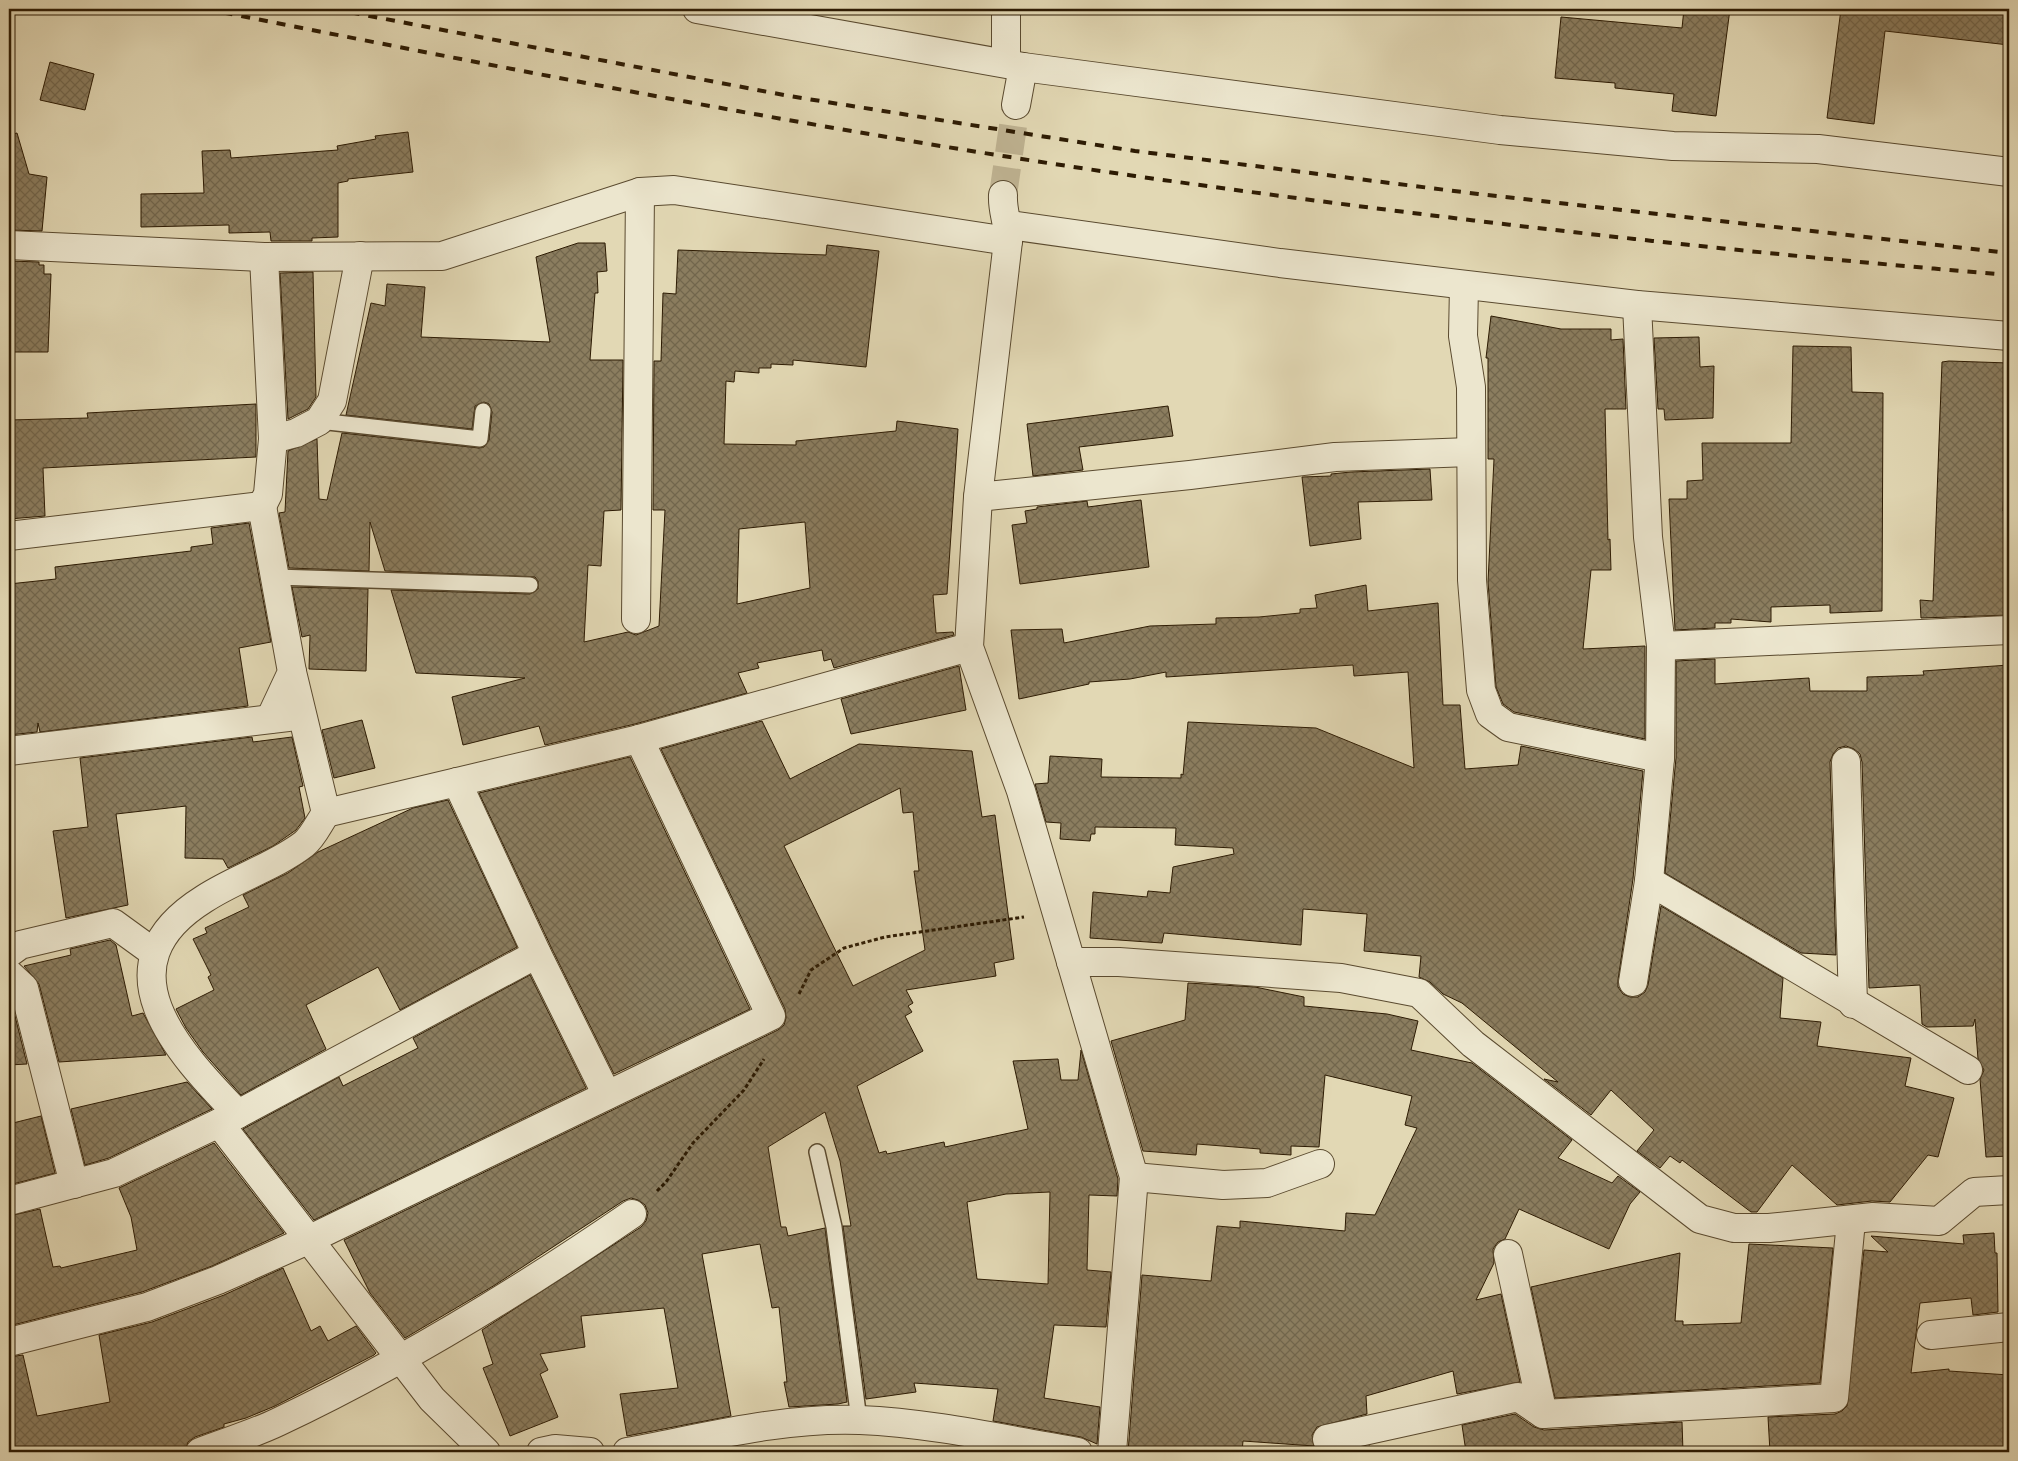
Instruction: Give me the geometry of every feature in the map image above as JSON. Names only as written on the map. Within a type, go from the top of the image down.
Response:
[{"type":"street","points":[[697,9],[1014,65],[1500,130],[1673,146],[1818,149],[2009,172]]},
{"type":"street","points":[[1006,9],[1014,65],[1016,105]]},
{"type":"street","points":[[9,245],[264,257],[442,256],[640,192],[674,190],[1008,233],[1280,263],[1464,286],[1638,305],[2009,336]]},
{"type":"street","points":[[636,619],[640,192]]},
{"type":"street","points":[[1003,195],[1002,210],[1008,233],[978,497],[969,648],[1022,791],[1134,1177],[1125,1266],[1112,1452]]},
{"type":"street","points":[[273,439],[296,433],[319,421],[332,401],[360,256]]},
{"type":"street","points":[[264,257],[273,439],[268,494],[262,506],[292,672],[326,813]]},
{"type":"street","points":[[1464,286],[1463,336],[1471,387],[1472,580],[1481,690],[1490,714],[1508,727],[1660,758]]},
{"type":"street","points":[[1633,982],[1648,882],[1660,758],[1660,646],[1648,538],[1638,305]]},
{"type":"street","points":[[978,497],[1190,475],[1335,457],[1470,452]]},
{"type":"street","points":[[9,536],[262,506]]},
{"type":"street","points":[[1660,646],[2009,630]]},
{"type":"street","points":[[486,1452],[432,1399],[400,1358],[310,1239],[180,1050],[161,1019],[152,983],[153,952],[171,927],[203,899],[306,843],[326,813],[639,738],[969,648]]},
{"type":"street","points":[[270,719],[292,672]]},
{"type":"street","points":[[9,751],[302,715]]},
{"type":"street","points":[[9,1342],[147,1307],[218,1280],[310,1239],[772,1016],[639,738]]},
{"type":"street","points":[[1846,762],[1853,1004]]},
{"type":"street","points":[[457,782],[537,954],[607,1095]]},
{"type":"street","points":[[1648,882],[1968,1070]]},
{"type":"street","points":[[9,953],[20,945],[113,923],[153,952]]},
{"type":"street","points":[[9,1201],[114,1173],[228,1119],[537,954]]},
{"type":"street","points":[[1071,962],[1119,962],[1342,978],[1419,993],[1473,1044],[1700,1218],[1734,1228],[1769,1228],[1873,1218],[1939,1221],[1974,1192],[2009,1190]]},
{"type":"street","points":[[9,974],[24,988],[74,1184]]},
{"type":"street","points":[[1134,1177],[1223,1185],[1267,1183],[1320,1164]]},
{"type":"street","points":[[200,1452],[277,1422],[400,1358],[570,1257],[632,1214]]},
{"type":"street","points":[[1327,1439],[1518,1397],[1543,1414],[1834,1398],[1851,1221]]},
{"type":"street","points":[[1508,1254],[1543,1414]]},
{"type":"street","points":[[1931,1335],[2009,1327]]},
{"type":"street","points":[[627,1452],[749,1428],[859,1420],[921,1426],[1078,1452]]},
{"type":"street","points":[[541,1452],[555,1449],[590,1452]]},
{"type":"lane","points":[[319,421],[480,439],[483,410]]},
{"type":"lane","points":[[275,577],[530,585]]},
{"type":"lane","points":[[817,1152],[834,1227],[859,1420]]},
{"type":"path","points":[[798,995],[811,970],[844,948],[885,938],[1057,912]]},
{"type":"path","points":[[632,1214],[666,1182],[693,1143],[744,1090],[768,1054]]},
{"type":"building","points":[[1684,9],[1730,9],[1716,116],[1672,111],[1674,94],[1615,88],[1615,83],[1555,78],[1561,17],[1682,28]]},
{"type":"building","points":[[1841,9],[2009,9],[2009,45],[1885,31],[1874,124],[1827,118]]},
{"type":"building","points":[[50,62],[94,74],[85,110],[40,100]]},
{"type":"building","points":[[408,132],[413,172],[348,179],[348,181],[338,183],[338,237],[312,238],[312,241],[271,241],[270,232],[229,233],[229,225],[141,227],[141,194],[204,193],[202,151],[230,150],[231,158],[338,150],[337,146],[376,139],[375,136]]},
{"type":"building","points":[[17,133],[29,174],[47,177],[42,231],[9,230],[9,135]]},
{"type":"building","points":[[578,243],[605,243],[607,271],[597,272],[598,293],[595,293],[590,360],[623,360],[621,510],[604,511],[601,566],[588,565],[584,642],[628,632],[636,635],[659,626],[665,510],[653,510],[654,361],[661,361],[663,293],[676,294],[678,250],[826,255],[827,245],[879,251],[866,367],[793,360],[793,365],[771,364],[771,368],[759,368],[759,373],[735,371],[734,382],[726,381],[724,444],[796,445],[796,441],[896,431],[897,421],[958,429],[947,594],[933,595],[936,633],[953,632],[954,635],[834,668],[831,659],[824,661],[822,650],[757,663],[759,668],[738,673],[747,693],[635,724],[545,745],[539,726],[463,745],[452,697],[525,678],[416,673],[391,590],[530,594],[538,589],[538,581],[535,577],[385,571],[370,522],[369,571],[289,568],[279,513],[285,512],[288,451],[317,439],[319,499],[327,500],[342,433],[484,447],[489,440],[492,412],[489,404],[484,402],[475,406],[472,429],[346,415],[371,303],[385,306],[387,284],[425,287],[421,337],[550,342],[536,257]],"holes":[[[805,522],[810,588],[737,604],[739,529]]]},
{"type":"building","points":[[9,261],[39,262],[39,265],[44,265],[44,274],[51,274],[48,352],[11,352]]},
{"type":"building","points":[[313,272],[316,397],[308,409],[288,419],[280,273]]},
{"type":"building","points":[[1491,316],[1561,329],[1611,329],[1611,340],[1623,339],[1626,409],[1605,409],[1608,540],[1610,539],[1611,570],[1591,570],[1583,649],[1645,646],[1645,739],[1514,712],[1503,704],[1496,687],[1488,582],[1494,459],[1488,459],[1488,358],[1486,358]]},
{"type":"building","points":[[1699,337],[1700,367],[1714,366],[1713,418],[1665,420],[1664,409],[1658,409],[1654,338]]},
{"type":"building","points":[[1793,346],[1851,347],[1852,392],[1883,393],[1882,611],[1830,613],[1830,605],[1771,607],[1771,622],[1731,619],[1731,623],[1715,623],[1715,628],[1675,630],[1669,499],[1687,499],[1687,481],[1703,480],[1702,443],[1791,443]]},
{"type":"building","points":[[1942,362],[2009,363],[2003,511],[2009,511],[2009,615],[1921,618],[1920,600],[1933,601]]},
{"type":"building","points":[[256,404],[256,457],[43,468],[45,516],[9,519],[9,420],[88,418],[87,413]]},
{"type":"building","points":[[1168,406],[1173,436],[1079,447],[1083,470],[1033,476],[1027,424]]},
{"type":"building","points":[[1430,469],[1432,500],[1358,502],[1361,539],[1310,546],[1302,477],[1331,476],[1331,474],[1351,472]]},
{"type":"building","points":[[1141,500],[1149,567],[1020,584],[1012,525],[1027,523],[1025,511],[1037,509],[1037,507],[1087,501],[1088,507]]},
{"type":"building","points":[[249,523],[271,642],[239,648],[248,706],[40,732],[38,723],[37,732],[9,735],[9,584],[56,579],[55,567],[191,551],[191,547],[213,544],[211,528]]},
{"type":"building","points":[[1366,585],[1368,611],[1438,603],[1443,705],[1460,705],[1465,769],[1518,765],[1521,746],[1643,771],[1633,879],[1618,980],[1618,987],[1623,994],[1630,997],[1638,997],[1645,992],[1648,985],[1661,906],[1783,978],[1780,1018],[1821,1022],[1817,1046],[1911,1058],[1905,1086],[1954,1098],[1938,1157],[1928,1155],[1890,1202],[1872,1201],[1837,1205],[1792,1165],[1757,1212],[1751,1212],[1682,1160],[1680,1163],[1670,1156],[1660,1168],[1637,1151],[1654,1130],[1611,1090],[1591,1115],[1544,1079],[1558,1082],[1462,1003],[1443,994],[1430,982],[1419,977],[1421,956],[1364,951],[1367,914],[1303,909],[1301,945],[1164,933],[1162,943],[1090,938],[1093,892],[1147,897],[1148,891],[1170,893],[1173,867],[1234,854],[1233,848],[1175,845],[1176,828],[1095,827],[1095,834],[1091,834],[1090,841],[1060,839],[1061,823],[1046,822],[1035,784],[1048,783],[1050,756],[1102,759],[1101,777],[1181,778],[1181,774],[1183,775],[1188,722],[1316,728],[1414,768],[1408,672],[1354,676],[1353,665],[1166,677],[1166,672],[1130,679],[1089,682],[1089,684],[1019,699],[1011,630],[1062,629],[1064,643],[1150,626],[1216,624],[1216,618],[1259,617],[1300,613],[1300,609],[1317,608],[1315,595]]},
{"type":"building","points":[[292,587],[368,589],[366,671],[309,669],[310,635],[302,637]]},
{"type":"building","points":[[1715,659],[1715,684],[1809,678],[1810,691],[1867,691],[1867,677],[1924,675],[1923,671],[2009,665],[2009,927],[2004,990],[2007,990],[2006,1004],[2009,1004],[2009,1156],[1986,1157],[1980,1079],[1984,1070],[1978,1059],[1975,1019],[1973,1026],[1927,1027],[1922,1024],[1920,985],[1869,988],[1862,762],[1860,754],[1854,749],[1846,746],[1838,748],[1830,762],[1836,955],[1801,953],[1665,873],[1676,758],[1676,661]]},
{"type":"building","points":[[959,666],[966,710],[851,734],[841,699]]},
{"type":"building","points":[[362,720],[375,768],[334,778],[322,730]]},
{"type":"building","points":[[762,721],[790,779],[859,744],[972,751],[982,817],[995,815],[1014,959],[994,963],[996,976],[906,990],[913,1003],[908,1006],[912,1012],[905,1016],[923,1051],[857,1086],[879,1153],[886,1151],[887,1154],[944,1142],[945,1147],[1028,1129],[1013,1061],[1058,1059],[1061,1080],[1078,1080],[1081,1050],[1118,1179],[1117,1196],[1089,1195],[1087,1270],[1111,1272],[1106,1327],[1054,1325],[1044,1398],[1100,1407],[1097,1444],[1081,1437],[993,1421],[998,1389],[914,1383],[916,1392],[866,1399],[843,1226],[851,1226],[840,1161],[825,1112],[768,1147],[781,1227],[786,1227],[788,1236],[825,1228],[847,1402],[789,1407],[784,1382],[787,1382],[779,1307],[772,1308],[760,1244],[702,1254],[731,1416],[627,1436],[620,1394],[678,1388],[664,1308],[581,1316],[585,1347],[540,1354],[548,1370],[540,1374],[558,1417],[510,1436],[483,1368],[493,1364],[482,1330],[641,1227],[646,1221],[648,1213],[645,1205],[631,1198],[623,1201],[495,1285],[405,1338],[370,1293],[344,1240],[778,1030],[784,1025],[786,1018],[785,1009],[661,749]],"holes":[[[900,788],[903,813],[913,812],[919,871],[914,871],[925,950],[853,986],[784,846]],[[1050,1192],[1048,1284],[977,1279],[967,1202],[1006,1194]]]},
{"type":"building","points":[[252,737],[253,742],[292,737],[303,786],[299,787],[305,818],[296,830],[273,846],[228,868],[223,859],[185,858],[186,806],[116,814],[128,905],[66,918],[53,831],[88,827],[80,758]]},
{"type":"building","points":[[630,757],[750,1009],[614,1074],[551,947],[479,793]]},
{"type":"building","points":[[448,800],[517,947],[400,1010],[378,967],[306,1005],[326,1049],[241,1095],[203,1052],[186,1028],[176,1009],[214,990],[208,977],[211,975],[193,939],[207,933],[205,928],[249,907],[243,895],[288,873],[318,852],[413,808]]},
{"type":"building","points":[[110,940],[116,945],[132,1016],[143,1013],[166,1055],[59,1062],[39,984],[24,966],[71,955],[70,949]]},
{"type":"building","points":[[530,975],[586,1088],[314,1220],[243,1129],[339,1077],[343,1086],[418,1048],[413,1038]]},
{"type":"building","points":[[1188,983],[1255,987],[1304,997],[1304,1006],[1387,1014],[1418,1021],[1411,1050],[1472,1063],[1572,1140],[1558,1158],[1612,1183],[1618,1176],[1640,1192],[1630,1204],[1609,1249],[1519,1209],[1505,1239],[1498,1242],[1493,1249],[1494,1263],[1476,1300],[1501,1294],[1520,1382],[1457,1394],[1453,1371],[1366,1396],[1367,1414],[1317,1427],[1312,1435],[1314,1446],[1243,1441],[1242,1452],[1128,1452],[1142,1275],[1211,1281],[1217,1226],[1240,1228],[1240,1221],[1345,1231],[1346,1213],[1375,1215],[1417,1128],[1405,1125],[1412,1096],[1325,1075],[1319,1147],[1291,1146],[1291,1155],[1260,1153],[1260,1149],[1197,1144],[1196,1155],[1143,1151],[1111,1041],[1185,1020]]},
{"type":"building","points":[[10,996],[27,1064],[9,1065]]},
{"type":"building","points":[[187,1082],[212,1109],[109,1158],[85,1165],[71,1109]]},
{"type":"building","points":[[41,1116],[55,1173],[9,1185],[9,1124]]},
{"type":"building","points":[[214,1143],[284,1233],[212,1266],[142,1292],[9,1326],[9,1216],[40,1209],[53,1267],[60,1266],[61,1268],[137,1250],[131,1217],[119,1188]]},
{"type":"building","points":[[1994,1233],[1995,1253],[1997,1253],[1998,1312],[1973,1315],[1971,1298],[1920,1303],[1911,1373],[1949,1369],[1949,1371],[2009,1375],[2009,1452],[1770,1452],[1768,1417],[1835,1414],[1847,1406],[1864,1250],[1888,1252],[1871,1236],[1964,1244],[1963,1235]]},
{"type":"building","points":[[1749,1244],[1833,1248],[1820,1383],[1555,1398],[1531,1287],[1680,1253],[1675,1321],[1683,1321],[1683,1325],[1741,1323]]},
{"type":"building","points":[[283,1268],[311,1331],[320,1326],[328,1341],[356,1326],[376,1353],[275,1406],[246,1418],[224,1424],[224,1427],[195,1437],[188,1442],[185,1452],[9,1452],[9,1357],[23,1355],[37,1416],[110,1402],[99,1335],[152,1322],[224,1295]]},
{"type":"building","points":[[1515,1414],[1534,1427],[1544,1430],[1682,1422],[1683,1452],[1466,1452],[1462,1425]]},
{"type":"building","points":[[1370,1446],[1371,1452],[1340,1452]]},
{"type":"building","points":[[737,1447],[738,1452],[707,1452],[717,1450]]},
{"type":"tunnel","points":[[1003,195],[1016,105]]},
{"type":"railway","points":[[206,9],[553,77],[785,119],[902,140],[1135,176],[1571,232],[1900,266],[2009,275]]},
{"type":"railway","points":[[333,9],[789,96],[1135,151],[1478,194],[2009,253]]}]
